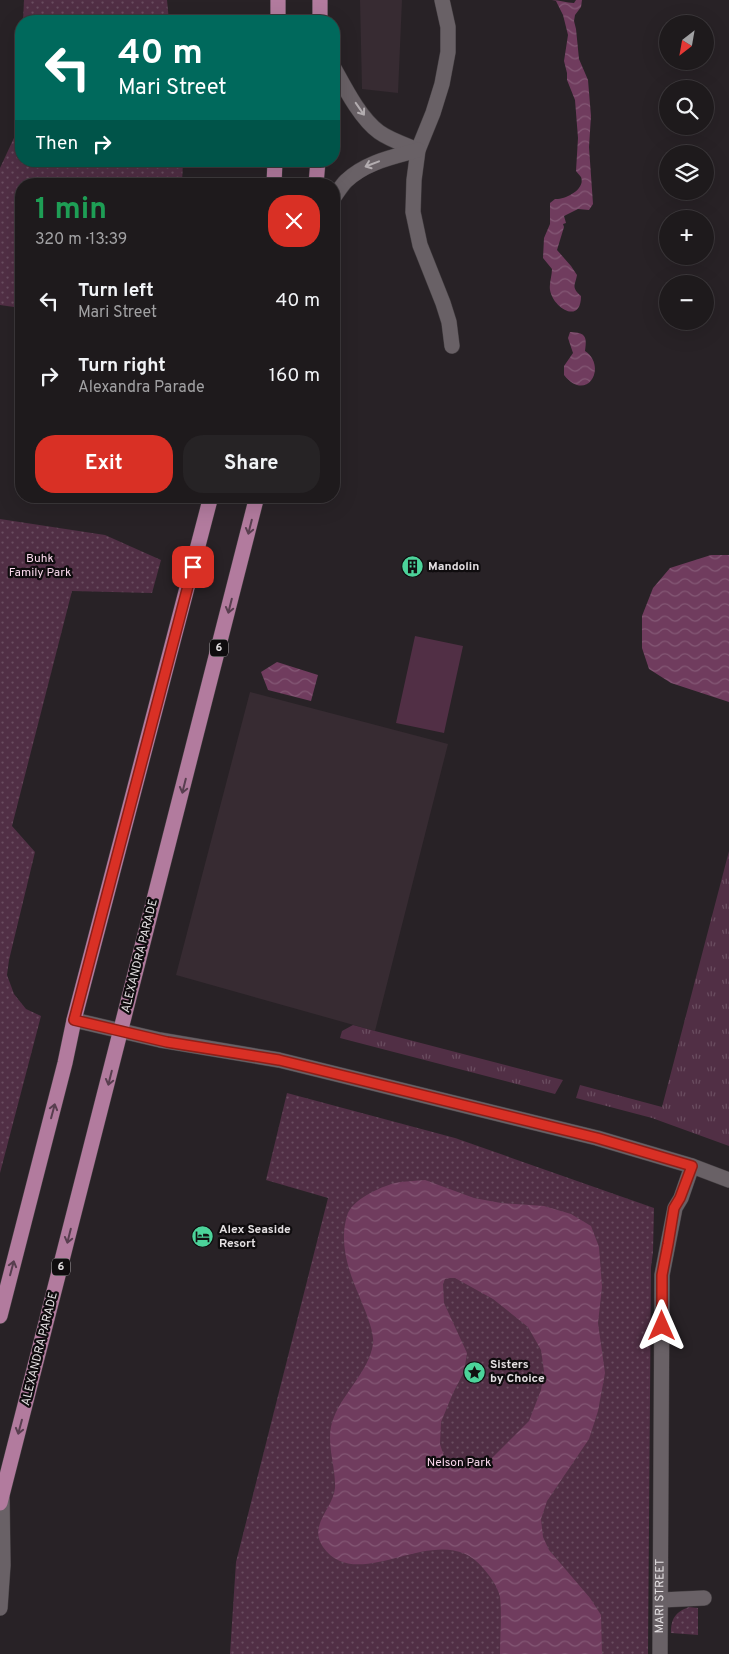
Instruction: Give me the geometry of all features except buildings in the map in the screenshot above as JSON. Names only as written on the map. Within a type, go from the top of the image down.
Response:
[{"type":"main road","points":[[278,0],[278,15]]},
{"type":"main road","points":[[0,1316],[65,1063],[74,1020],[209,503]]},
{"type":"main road","name":"ALEXANDRA PARADE","points":[[1,1500],[255,503]]},
{"type":"street","points":[[442,0],[448,28],[448,52],[442,84],[418,150],[414,180],[413,212],[420,245],[444,303],[452,346]]},
{"type":"street","points":[[340,79],[369,123],[380,133],[418,150]]},
{"type":"street","points":[[340,189],[345,182],[363,168],[418,150]]},
{"type":"street","points":[[74,1020],[167,1042],[279,1060],[597,1138],[692,1166],[729,1180]]},
{"type":"street","name":"MARI STREET","points":[[660,1654],[662,1275],[674,1208],[680,1198],[692,1166]]},
{"type":"street","points":[[0,1608],[3,1565],[1,1500]]},
{"type":"street","points":[[661,1600],[704,1598]]},
{"type":"shaded area","points":[[360,0],[402,0],[398,93],[362,89]]},
{"type":"shaded area","points":[[250,692],[448,744],[375,1031],[176,975]]},
{"type":"green space","points":[[24,0],[167,0],[168,15],[23,15]]},
{"type":"green space","points":[[15,136],[15,167],[183,167],[182,178],[15,178],[14,307],[0,305],[0,168]]},
{"type":"green space","name":"Buhk Family Park","points":[[0,519],[105,535],[161,560],[152,593],[72,591],[12,826],[35,852],[7,975],[14,994],[26,1009],[41,1016],[0,1173]]},
{"type":"green space","points":[[415,636],[463,646],[444,733],[396,723]]},
{"type":"green space","points":[[729,851],[729,1146],[652,1118],[576,1098],[580,1085],[662,1107]]},
{"type":"green space","points":[[353,1025],[563,1080],[555,1094],[340,1038],[342,1031]]},
{"type":"green space","name":"Nelson Park","points":[[287,1093],[455,1138],[654,1208],[651,1267],[648,1654],[230,1654],[236,1562],[328,1198],[266,1180]]},
{"type":"green space","points":[[689,1607],[698,1608],[698,1635],[671,1633],[672,1624],[677,1614]]},
{"type":"water","points":[[552,0],[574,3],[576,0],[582,0],[581,7],[575,15],[574,21],[579,59],[588,80],[591,116],[589,147],[593,204],[589,210],[578,209],[564,216],[566,223],[563,224],[564,227],[557,250],[577,275],[575,288],[581,296],[580,305],[577,310],[572,312],[561,307],[552,297],[550,287],[552,269],[543,258],[544,238],[550,224],[550,203],[555,199],[564,198],[573,193],[582,182],[581,177],[576,171],[578,138],[575,100],[567,80],[564,61],[568,35],[563,15],[556,1]]},
{"type":"water","points":[[570,332],[579,333],[584,336],[586,342],[585,351],[592,358],[595,365],[595,373],[592,380],[580,386],[572,383],[564,375],[564,366],[573,353],[568,338]]},
{"type":"water","points":[[711,555],[729,555],[729,702],[671,683],[649,669],[642,648],[642,616],[653,588],[670,568]]},
{"type":"water","points":[[277,662],[318,675],[311,701],[268,690],[261,672]]},
{"type":"water","points":[[425,1180],[474,1198],[501,1203],[544,1206],[571,1214],[591,1226],[599,1247],[602,1287],[598,1323],[605,1373],[598,1411],[589,1439],[547,1501],[541,1519],[543,1537],[549,1550],[590,1598],[601,1615],[602,1654],[500,1654],[501,1611],[499,1593],[483,1568],[465,1554],[445,1550],[423,1552],[378,1562],[357,1564],[338,1560],[323,1547],[319,1539],[318,1531],[320,1524],[335,1488],[330,1443],[331,1426],[338,1408],[367,1363],[373,1344],[370,1326],[346,1256],[344,1236],[347,1216],[354,1205],[374,1191],[395,1183]],"holes":[[[455,1278],[493,1299],[528,1327],[541,1350],[544,1371],[541,1390],[529,1421],[488,1462],[454,1469],[446,1463],[440,1444],[441,1422],[464,1372],[467,1353],[444,1303],[443,1284],[445,1279]]]},
{"type":"place","name":"Mandolin","points":[[412,567]]},
{"type":"place","name":"Alex Seaside Resort","points":[[203,1237]]},
{"type":"place","name":"Sisters by Choice","points":[[474,1372]]},
{"type":"route","points":[[193,567],[74,1020],[167,1042],[279,1060],[597,1138],[692,1166],[680,1198],[674,1208],[662,1275],[662,1326]]}]
